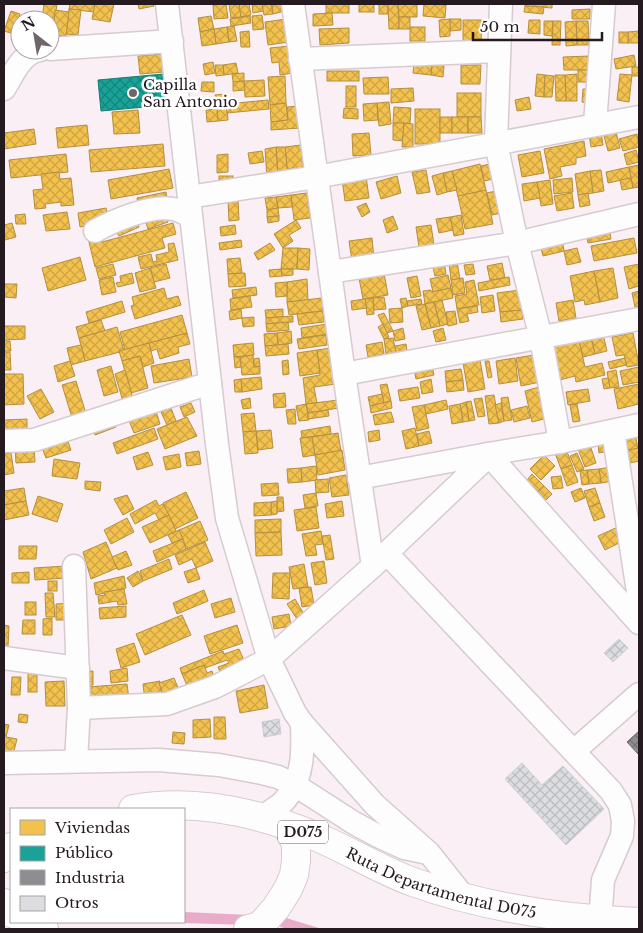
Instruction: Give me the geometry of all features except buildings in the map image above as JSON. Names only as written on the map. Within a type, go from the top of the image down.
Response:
[{"type":"highway","name":"Ruta Departamental D075","points":[[138,808],[177,805],[213,808],[262,817],[316,836],[412,882],[473,900],[558,915],[639,922]]},
{"type":"highway","points":[[248,929],[260,926],[276,908],[288,890],[296,861],[296,844],[288,826]]},
{"type":"highway","name":"D075","points":[[473,900],[578,908],[639,907]]},
{"type":"highway","points":[[26,923],[44,929]]},
{"type":"street","points":[[167,4],[227,518],[269,659],[302,724],[375,805],[429,853],[473,900]]},
{"type":"street","points":[[293,4],[360,478],[383,563],[574,751],[611,791],[620,805],[623,821],[622,836],[603,880],[601,908]]},
{"type":"street","points":[[501,4],[496,143],[517,243],[541,338],[560,442]]},
{"type":"street","points":[[596,124],[604,4]]},
{"type":"street","points":[[60,48],[172,41]]},
{"type":"street","points":[[300,59],[500,51]]},
{"type":"street","points":[[4,89],[22,60]]},
{"type":"street","points":[[95,230],[117,220],[154,210],[190,207],[316,177],[639,117]]},
{"type":"street","points":[[330,272],[517,243],[639,214]]},
{"type":"street","points":[[344,374],[639,320]]},
{"type":"street","points":[[4,441],[34,440],[210,383]]},
{"type":"street","points":[[360,478],[560,442],[639,425]]},
{"type":"street","points":[[613,431],[639,598]]},
{"type":"street","points":[[79,708],[167,704],[215,687],[269,659],[383,563],[488,454]]},
{"type":"street","points":[[488,454],[639,622]]},
{"type":"street","points":[[74,566],[79,708],[76,761]]},
{"type":"street","points":[[4,658],[78,668]]},
{"type":"street","points":[[574,751],[639,694]]},
{"type":"street","points":[[262,817],[284,801],[295,785],[302,764],[302,724]]},
{"type":"street","points":[[4,763],[159,760],[219,765],[278,776],[378,836],[404,848],[429,853]]},
{"type":"shaded area","points":[[185,912],[250,915],[247,925],[183,923],[185,923]]},
{"type":"shaded area","points":[[283,917],[322,929],[288,929],[280,927]]},
{"type":"place","name":"Capilla San Antonio","points":[[133,93]]}]
